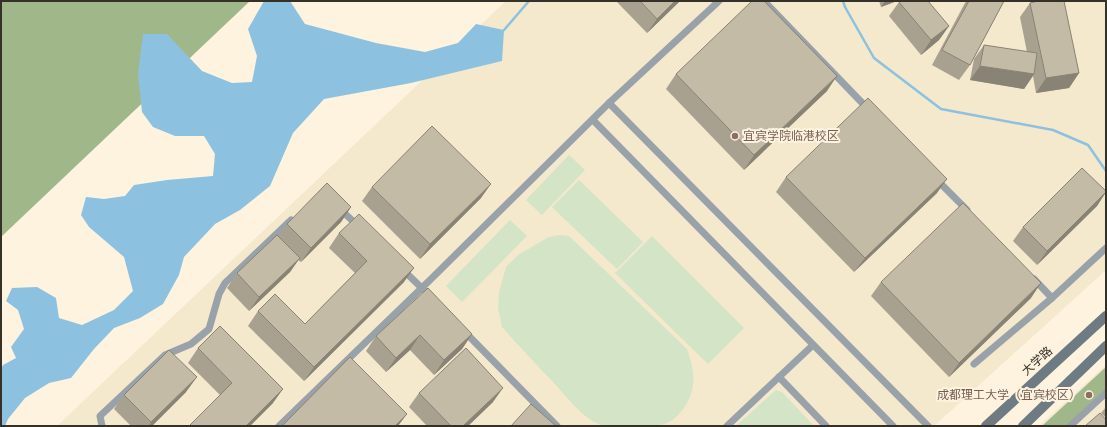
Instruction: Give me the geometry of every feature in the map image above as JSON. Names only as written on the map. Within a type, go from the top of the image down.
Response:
[{"type":"main road","name":"大学路","points":[[986,426],[1106,316]]},
{"type":"main road","points":[[1022,426],[1106,346]]},
{"type":"street","points":[[278,426],[422,288],[609,103],[719,1]]},
{"type":"street","points":[[764,1],[875,115]]},
{"type":"street","points":[[609,103],[928,426]]},
{"type":"street","points":[[593,120],[892,426]]},
{"type":"street","points":[[930,172],[974,218]]},
{"type":"street","points":[[333,202],[366,234]]},
{"type":"street","points":[[102,426],[100,416],[165,355],[191,344],[209,329],[219,294],[225,283],[299,213]]},
{"type":"street","points":[[974,364],[1052,298],[1106,248]]},
{"type":"street","points":[[394,261],[433,299]]},
{"type":"street","points":[[1030,275],[1052,298]]},
{"type":"street","points":[[460,327],[556,426]]},
{"type":"street","points":[[727,426],[812,345]]},
{"type":"street","points":[[778,377],[826,426]]},
{"type":"street","points":[[1070,426],[1106,392]]},
{"type":"shaded area","name":"宜宾学院临港校区","points":[[506,1],[1106,1],[1106,270],[934,426],[57,426]]},
{"type":"shaded area","name":"成都理工大学（宜宾校区）","points":[[1106,365],[1106,426],[1039,426]]},
{"type":"green space","points":[[1,1],[250,1],[1,237]]},
{"type":"green space","points":[[569,155],[585,170],[542,215],[526,200]]},
{"type":"green space","points":[[579,180],[643,242],[617,269],[552,207]]},
{"type":"green space","points":[[510,220],[527,236],[462,302],[446,286]]},
{"type":"green space","points":[[560,235],[569,236],[687,349],[693,375],[692,391],[689,399],[679,414],[666,424],[657,426],[604,426],[594,422],[575,407],[502,327],[498,308],[499,293],[506,267],[518,255],[549,237]]},
{"type":"green space","points":[[652,236],[744,328],[708,364],[615,273]]},
{"type":"green space","points":[[1106,367],[1106,389],[1066,426],[1042,426]]},
{"type":"green space","points":[[776,390],[782,392],[814,426],[736,426]]},
{"type":"water","points":[[264,1],[290,1],[305,24],[376,43],[425,52],[458,43],[476,24],[504,30],[502,61],[411,83],[324,99],[293,133],[270,186],[240,210],[215,224],[184,257],[179,275],[163,304],[140,318],[114,328],[94,349],[71,378],[49,383],[25,398],[8,419],[5,426],[1,426],[1,369],[3,365],[16,358],[11,347],[24,329],[18,310],[6,301],[12,288],[37,287],[56,298],[59,318],[82,325],[114,310],[133,291],[124,257],[89,227],[81,215],[86,197],[104,199],[125,196],[134,185],[167,180],[213,176],[215,154],[204,136],[175,136],[153,127],[142,112],[138,74],[143,34],[167,34],[202,71],[232,83],[252,82],[257,56],[248,29]]},
{"type":"building","points":[[640,1],[675,1],[657,19]]},
{"type":"building","points":[[752,1],[764,1],[837,76],[754,155],[676,74]]},
{"type":"building","points":[[928,1],[949,26],[931,40],[899,2]]},
{"type":"building","points":[[969,1],[1004,1],[970,65],[942,50]]},
{"type":"building","points":[[1038,1],[1064,1],[1079,73],[1046,78],[1030,3]]},
{"type":"building","points":[[984,45],[1037,53],[1034,74],[980,66]]},
{"type":"building","points":[[868,98],[947,179],[865,258],[786,177]]},
{"type":"building","points":[[432,126],[491,184],[430,244],[372,187]]},
{"type":"building","points":[[1082,168],[1106,192],[1047,251],[1023,227]]},
{"type":"building","points":[[327,183],[351,207],[311,248],[287,224]]},
{"type":"building","points":[[963,203],[1041,283],[959,363],[881,282]]},
{"type":"building","points":[[359,214],[414,268],[314,367],[258,311],[275,294],[305,324],[367,261],[339,233]]},
{"type":"building","points":[[277,235],[300,258],[259,297],[237,273]]},
{"type":"building","points":[[428,288],[472,334],[444,360],[420,335],[396,358],[376,336]]},
{"type":"building","points":[[220,326],[283,389],[246,426],[189,426],[232,383],[198,348]]},
{"type":"building","points":[[466,348],[503,388],[463,426],[451,426],[419,393]]},
{"type":"building","points":[[169,350],[197,377],[151,422],[124,395]]},
{"type":"building","points":[[350,357],[407,414],[395,426],[282,426]]},
{"type":"building","points":[[531,404],[556,426],[511,426]]},
{"type":"building","points":[[1100,413],[1106,420],[1106,426],[1085,426]]},
{"type":"waterway","points":[[504,30],[529,1]]},
{"type":"waterway","points":[[843,1],[874,58],[941,109],[1053,130],[1088,145],[1106,171]]},
{"type":"place","name":"宜宾学院临港校区","points":[[735,136]]},
{"type":"place","name":"成都理工大学（宜宾校区）","points":[[1089,395]]}]
